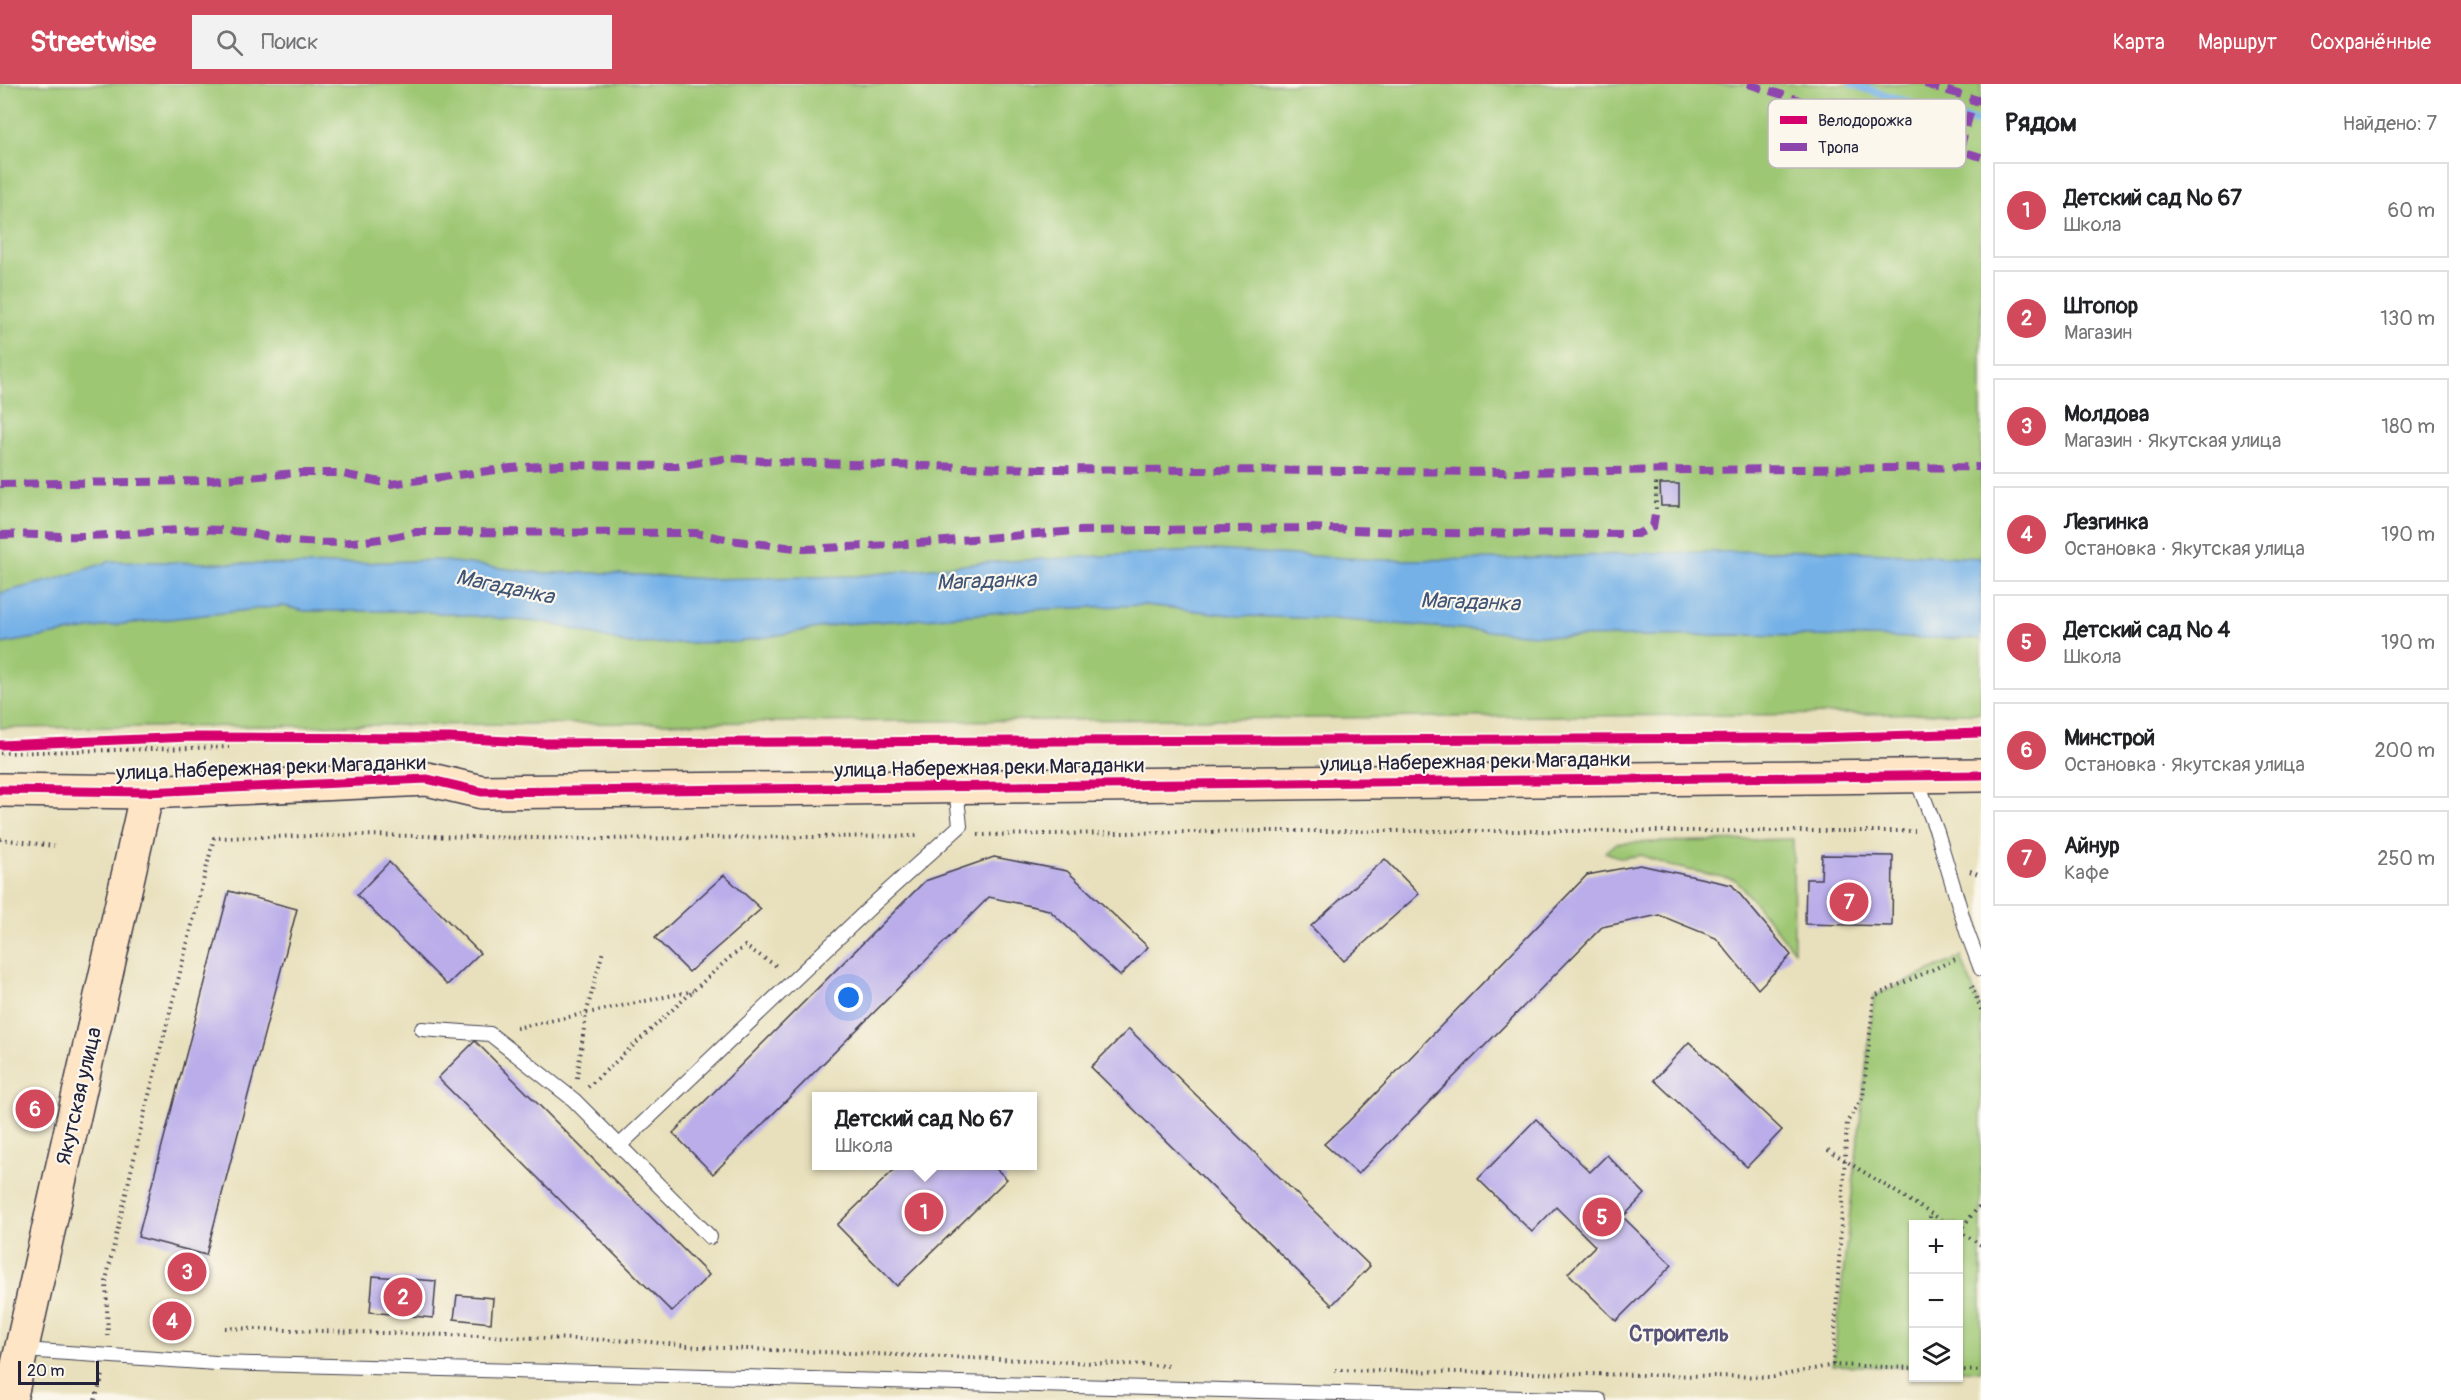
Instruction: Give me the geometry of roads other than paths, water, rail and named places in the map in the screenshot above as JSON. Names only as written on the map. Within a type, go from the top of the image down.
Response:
[{"type":"street","name":"улица Набережная реки Магаданки","points":[[0,790],[147,792],[427,779],[482,792],[1981,775]]},
{"type":"street","name":"Якутская улица","points":[[10,1400],[147,792]]},
{"type":"lane","points":[[1914,775],[1937,832],[1967,932],[1981,969]]},
{"type":"lane","points":[[620,1146],[795,978],[960,826],[956,787]]},
{"type":"lane","points":[[422,1029],[490,1034],[574,1100],[710,1237]]},
{"type":"lane","points":[[22,1350],[216,1363],[1599,1400]]},
{"type":"water","name":"Магаданка","points":[[1212,550],[1380,560],[1517,559],[1647,553],[1829,550],[1981,558],[1981,639],[1740,635],[1563,637],[1332,619],[1240,616],[1145,605],[1026,610],[841,624],[739,642],[629,644],[549,623],[418,611],[304,611],[283,606],[107,626],[0,644],[0,593],[56,579],[111,561],[308,565],[437,560],[540,573],[607,573],[708,579],[855,576],[991,562]]},
{"type":"waterway","points":[[1852,84],[1897,99]]},
{"type":"waterway","points":[[1966,118],[1981,122]]},
{"type":"place","name":"Айнур","points":[[1849,902]]},
{"type":"place","name":"Минстрой","points":[[35,1109]]},
{"type":"place","name":"Детский сад № 67","points":[[924,1212]]},
{"type":"place","name":"Детский сад № 4","points":[[1602,1217]]},
{"type":"place","name":"Молдова","points":[[187,1272]]},
{"type":"place","name":"Штопор","points":[[403,1297]]},
{"type":"place","name":"Лезгинка","points":[[172,1321]]},
{"type":"district","name":"Строитель","points":[[1679,1334]]}]
